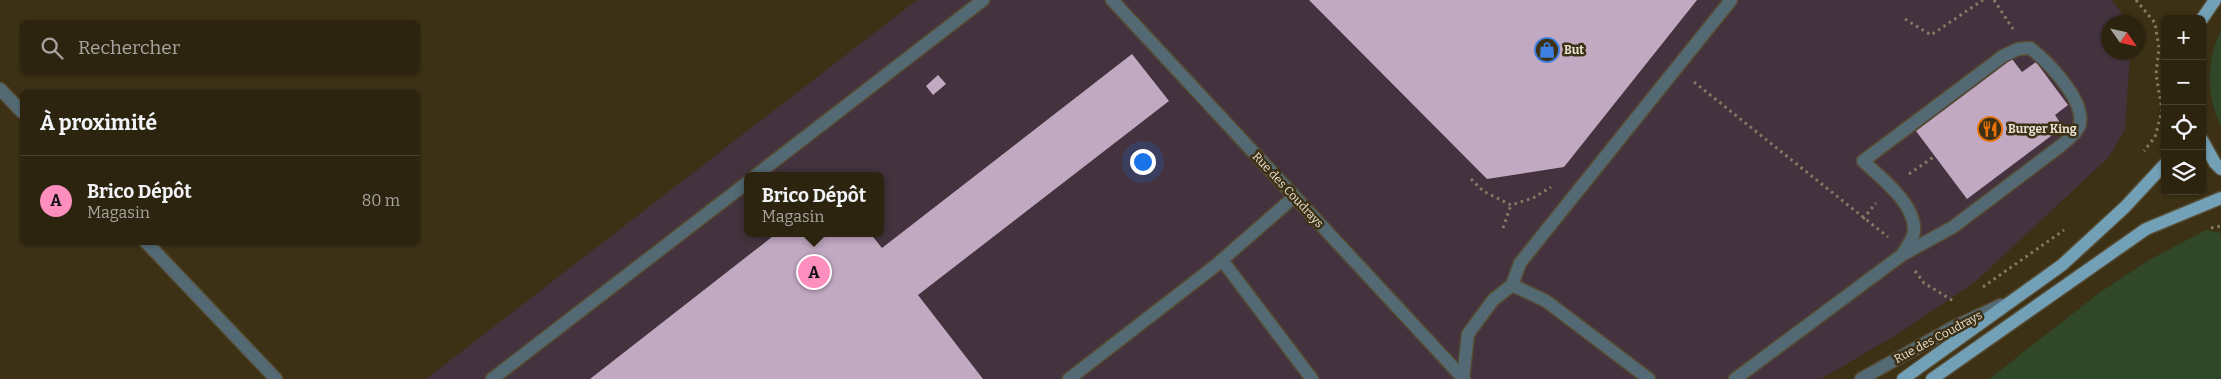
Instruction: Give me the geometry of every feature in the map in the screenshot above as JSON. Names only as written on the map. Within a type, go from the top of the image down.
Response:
[{"type":"main road","points":[[2205,15],[2215,0]]},
{"type":"main road","points":[[2206,147],[2215,163],[2221,169]]},
{"type":"main road","points":[[1904,379],[2069,259],[2125,207],[2161,168]]},
{"type":"main road","points":[[1932,379],[2146,229],[2221,198]]},
{"type":"street","points":[[760,172],[983,0]]},
{"type":"street","name":"Rue des Coudrays","points":[[1112,0],[1464,379]]},
{"type":"street","points":[[1464,379],[1468,334],[1493,300],[1512,285],[1520,263],[1730,0]]},
{"type":"street","points":[[1735,379],[1902,255],[1961,222],[2063,144],[2080,125],[2080,110],[2073,94],[2039,55],[2030,48],[2018,49],[2003,56],[1863,161],[1891,187],[1912,214],[1914,232],[1902,255]]},
{"type":"street","points":[[0,89],[20,110]]},
{"type":"street","points":[[492,379],[744,185]]},
{"type":"street","points":[[1069,379],[1222,260],[1294,196]]},
{"type":"street","points":[[149,245],[276,379]]},
{"type":"street","points":[[1222,260],[1312,379]]},
{"type":"street","points":[[1512,285],[1546,301],[1649,379]]},
{"type":"street","name":"Rue des Coudrays","points":[[1861,379],[1952,328],[2017,298]]},
{"type":"path","points":[[1905,19],[1931,35],[1983,0]]},
{"type":"path","points":[[1994,0],[2025,48]]},
{"type":"path","points":[[2136,0],[2155,23],[2160,48],[2156,74],[2162,110],[2154,137],[2141,156]]},
{"type":"path","points":[[1676,68],[1885,235],[1924,283],[1958,304]]},
{"type":"path","points":[[1470,179],[1483,190],[1510,205],[1533,198],[1556,183]]},
{"type":"path","points":[[1503,228],[1510,205]]},
{"type":"path","points":[[1982,287],[2071,225]]},
{"type":"shaded area","points":[[917,0],[2112,0],[2123,15],[2101,15],[2101,60],[2130,60],[2125,129],[2109,157],[1976,281],[1901,332],[1821,379],[426,379]]},
{"type":"green space","points":[[2221,31],[2221,126],[2210,91],[2210,66]]},
{"type":"green space","points":[[2206,230],[2221,233],[2221,379],[1989,379],[2099,293],[2149,260]]},
{"type":"building","points":[[1309,0],[1697,0],[1564,167],[1487,179]]},
{"type":"building","points":[[1132,54],[1169,101],[918,295],[983,379],[590,379],[772,237],[873,237],[882,248]]},
{"type":"building","name":"Burger King","points":[[2012,59],[2022,72],[2036,62],[2068,105],[2055,115],[2063,127],[1967,199],[1916,131]]},
{"type":"building","points":[[938,75],[946,84],[933,95],[926,86]]},
{"type":"place","name":"But","points":[[1547,50]]},
{"type":"place","name":"Burger King","points":[[1990,129]]},
{"type":"place","name":"Brico Dépôt","points":[[814,272]]}]
